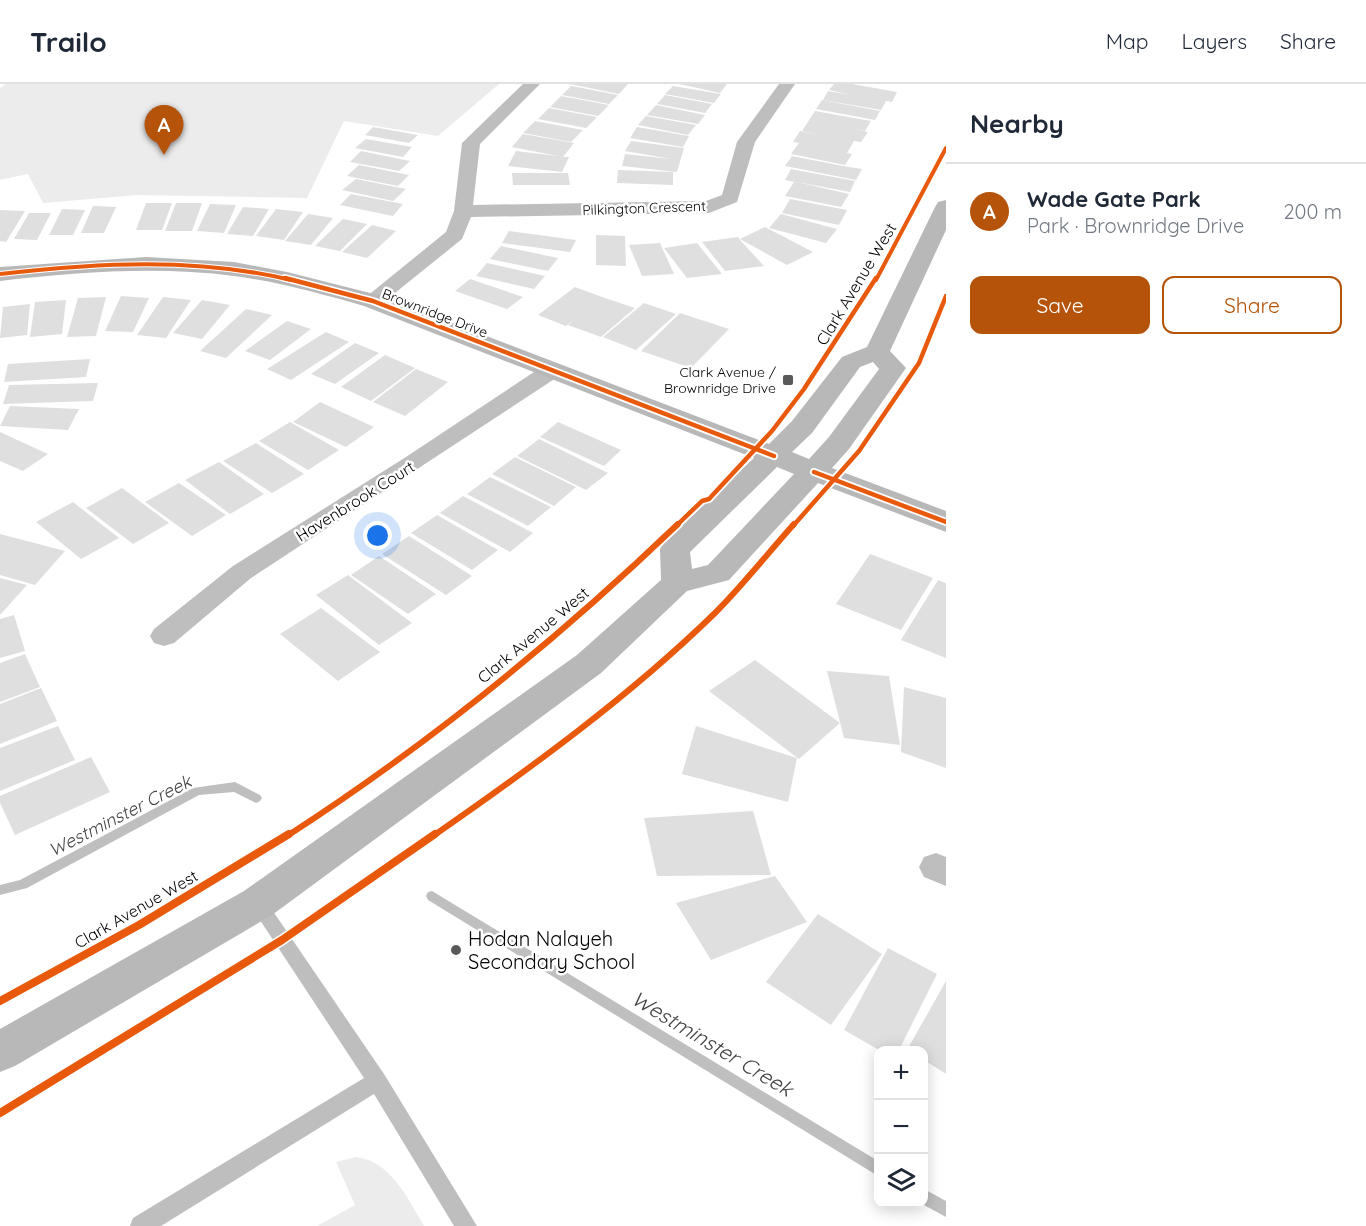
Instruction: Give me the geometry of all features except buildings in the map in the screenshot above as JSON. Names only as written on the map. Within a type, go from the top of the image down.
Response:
[{"type":"street","points":[[373,301],[455,235],[463,211],[471,143],[532,84]]},
{"type":"street","name":"Pilkington Crescent","points":[[463,211],[709,207],[730,198],[746,142],[787,84]]},
{"type":"street","points":[[677,583],[675,549],[774,456],[807,421],[851,362],[877,352],[946,207]]},
{"type":"street","name":"Brownridge Drive","points":[[0,274],[103,265],[169,264],[224,268],[309,283],[373,301],[946,522]]},
{"type":"street","points":[[0,1052],[258,903],[589,664],[677,583],[718,573],[839,443],[893,368],[877,352]]},
{"type":"street","name":"Havenbrook Court","points":[[164,636],[242,572],[415,462],[551,371]]},
{"type":"lane","points":[[258,903],[377,1081],[466,1226]]},
{"type":"lane","points":[[141,1226],[377,1081]]},
{"type":"shaded area","points":[[6,84],[499,84],[438,136],[344,121],[307,198],[138,195],[43,203],[28,174],[0,180],[0,88]]},
{"type":"shaded area","points":[[356,1157],[368,1160],[389,1173],[405,1193],[424,1226],[317,1226],[355,1205],[336,1162]]},
{"type":"waterway","name":"Westminster Creek","points":[[0,890],[23,884],[197,791],[235,787],[256,798]]},
{"type":"waterway","name":"Westminster Creek","points":[[432,896],[874,1167]]},
{"type":"waterway","name":"Westminster Creek","points":[[928,1199],[946,1210]]},
{"type":"cycle path","name":"Clark Avenue West","points":[[0,1001],[184,899],[319,815],[445,724],[596,602],[702,501],[709,499],[780,421],[827,356],[870,289],[946,148]]},
{"type":"cycle path","points":[[0,274],[88,266],[176,264],[234,269],[322,287],[373,301],[774,456]]},
{"type":"cycle path","points":[[0,1113],[282,940],[499,790],[629,689],[716,612],[859,451],[919,363],[946,296]]},
{"type":"cycle path","points":[[814,472],[946,522]]},
{"type":"place","name":"Wade Gate Park","points":[[164,155]]},
{"type":"place","name":"Clark Avenue / Brownridge Drive","points":[[788,380]]},
{"type":"place","name":"Hodan Nalayeh Secondary School","points":[[456,950]]}]
